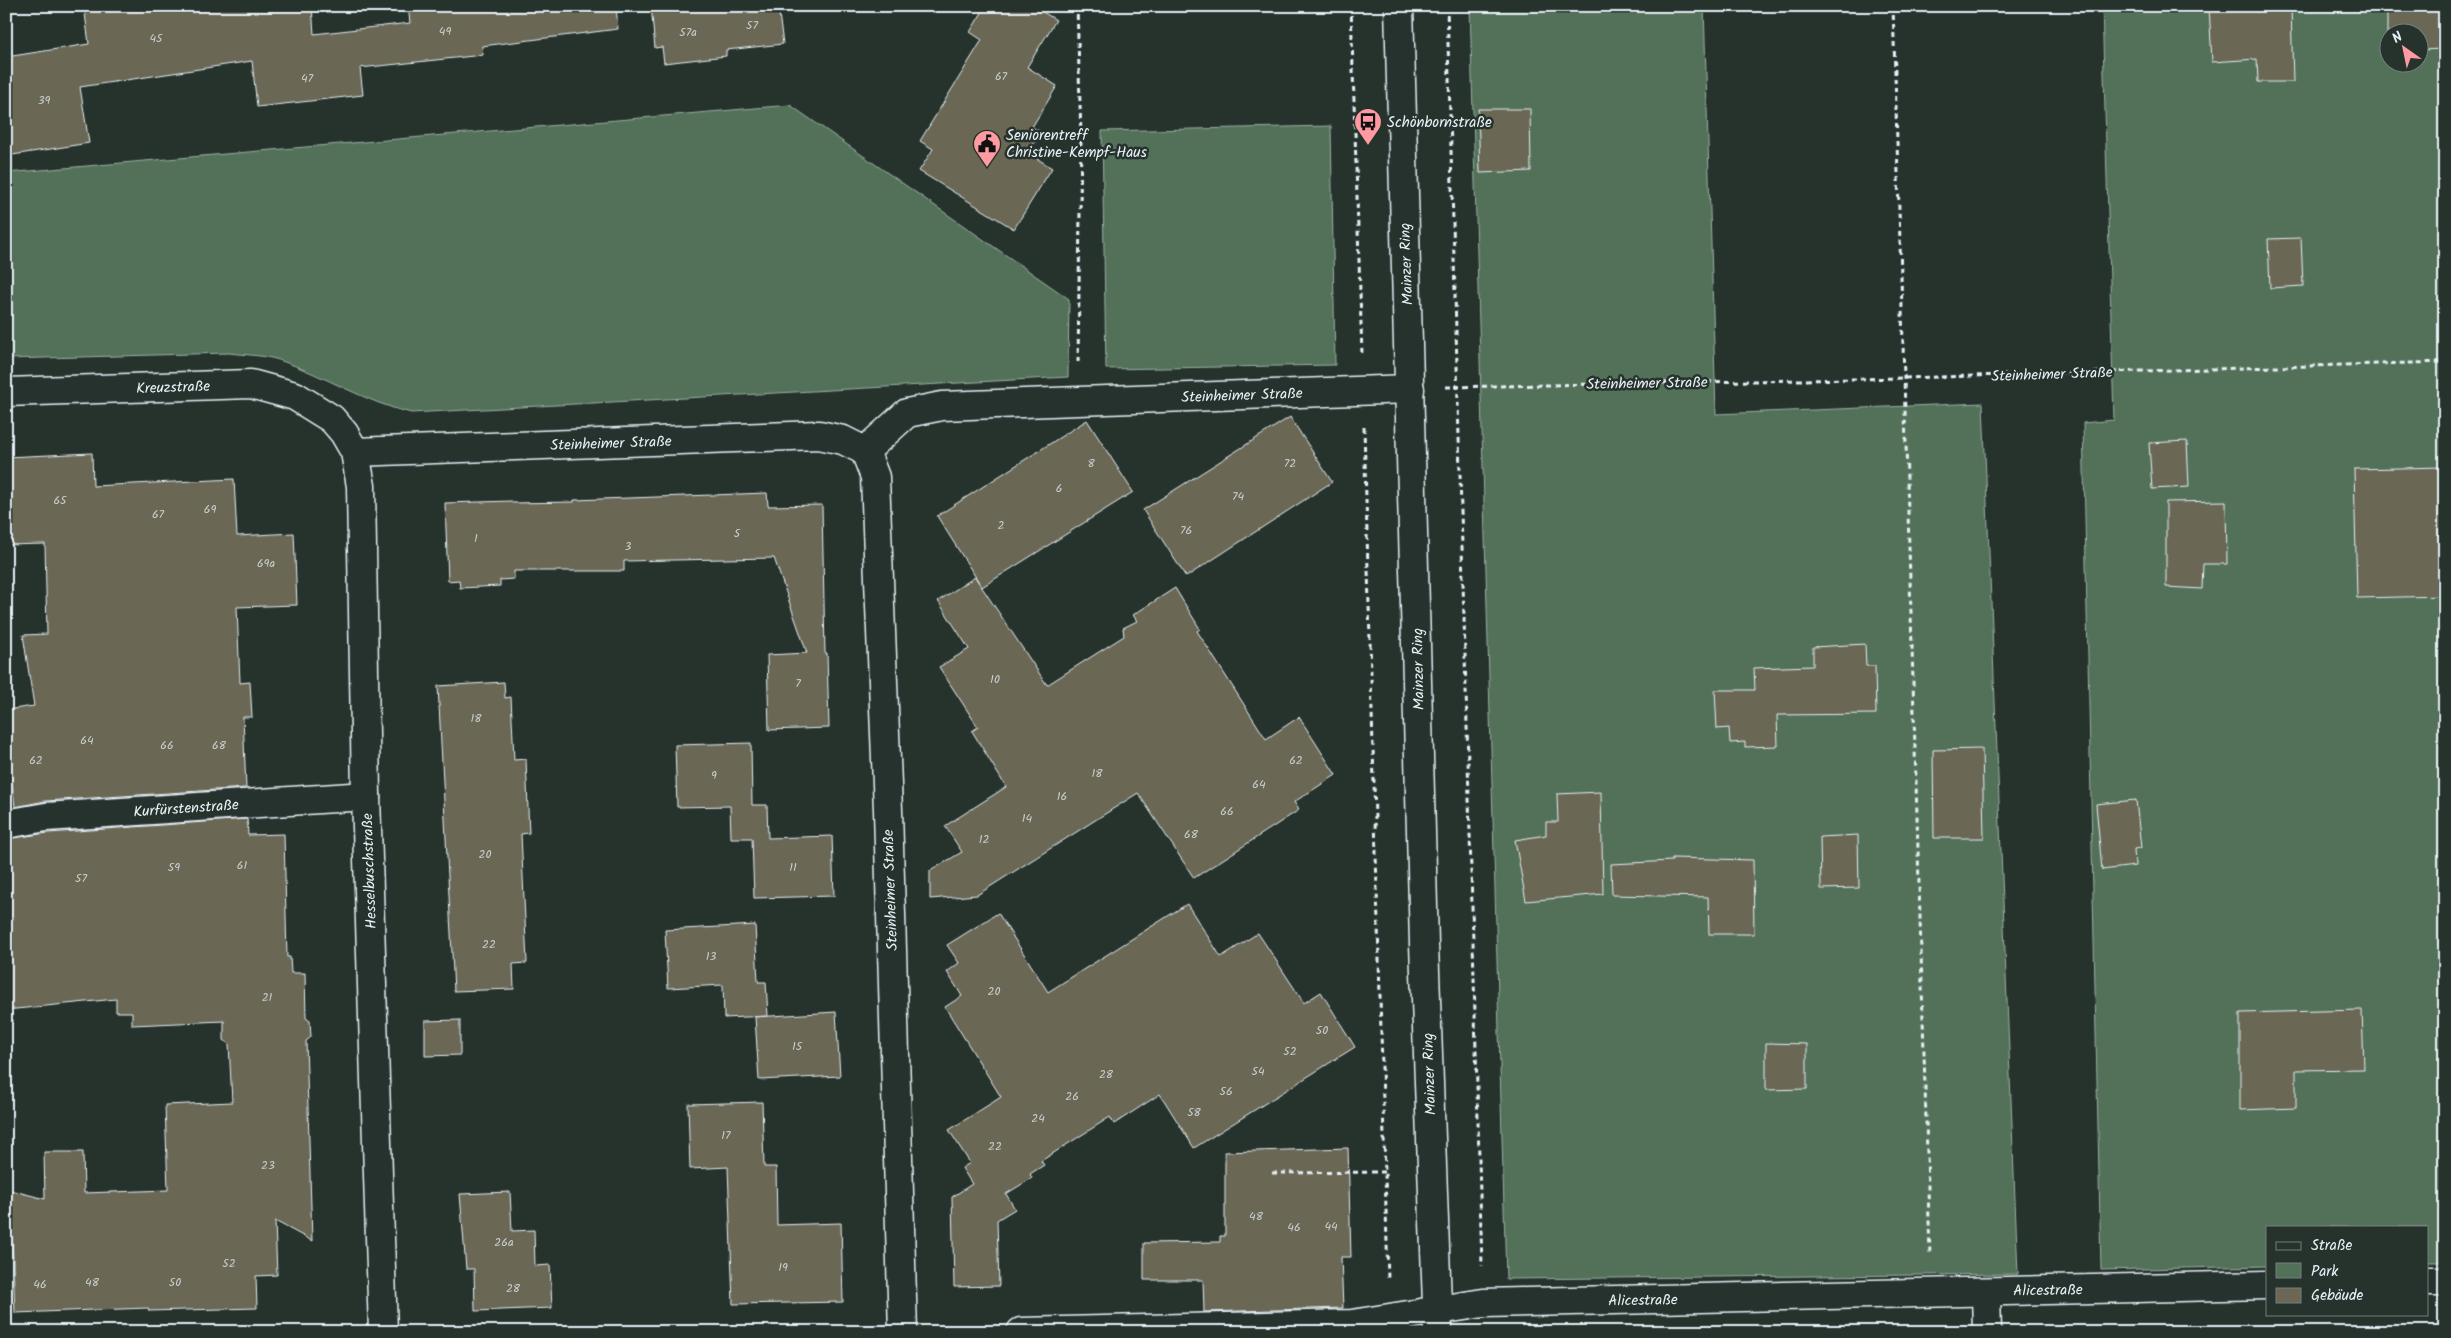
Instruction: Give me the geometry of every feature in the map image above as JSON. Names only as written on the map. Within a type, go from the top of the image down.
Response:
[{"type":"street","name":"Mainzer Ring","points":[[1399,6],[1424,944],[1437,1321]]},
{"type":"street","name":"Kreuzstraße","points":[[6,392],[251,384],[294,396],[332,419]]},
{"type":"street","name":"Steinheimer Straße","points":[[865,451],[907,414],[924,408],[1410,389]]},
{"type":"street","name":"Hesselbuschstraße","points":[[332,419],[344,433],[355,452],[361,486],[366,796],[383,1332]]},
{"type":"street","name":"Steinheimer Straße","points":[[355,452],[819,435],[843,440],[865,451],[875,476],[903,1332]]},
{"type":"street","name":"Kurfürstenstraße","points":[[6,824],[46,817],[366,796]]},
{"type":"street","points":[[2428,1281],[2445,1281]]},
{"type":"street","name":"Alicestraße","points":[[1021,1332],[1352,1324],[1389,1320],[1437,1321],[1483,1303],[2266,1285]]},
{"type":"street","points":[[1986,1292],[1987,1332]]},
{"type":"path","points":[[1077,6],[1081,136],[1077,402]]},
{"type":"path","points":[[1351,6],[1389,1320]]},
{"type":"path","points":[[1447,6],[1483,1303]]},
{"type":"path","points":[[1893,6],[1931,1293]]},
{"type":"path","name":"Steinheimer Straße","points":[[1410,389],[1905,378],[2445,362]]},
{"type":"path","points":[[1272,1173],[1384,1172]]},
{"type":"green space","points":[[1470,6],[1704,6],[1716,414],[1983,403],[2018,1274],[1506,1279]]},
{"type":"green space","points":[[2102,6],[2445,6],[2445,1262],[2428,1262],[2428,1226],[2266,1226],[2266,1266],[2101,1270],[2083,423],[2114,420]]},
{"type":"green space","points":[[790,105],[1069,299],[1068,377],[411,413],[377,402],[296,366],[273,358],[260,356],[229,353],[6,359],[6,173]]},
{"type":"green space","points":[[1331,126],[1335,365],[1106,369],[1102,131]]},
{"type":"building","points":[[84,6],[312,6],[314,34],[410,23],[408,6],[616,6],[618,29],[482,46],[483,55],[360,68],[363,95],[257,107],[252,61],[80,87],[89,143],[6,156],[6,57],[89,44]]},
{"type":"building","points":[[651,6],[778,6],[783,44],[726,50],[726,56],[664,63],[662,47],[655,48]]},
{"type":"building","points":[[986,6],[1033,6],[1056,20],[1027,67],[1057,86],[1032,127],[1041,132],[1028,153],[1052,168],[1014,229],[919,171],[933,149],[920,141],[982,40],[970,32]]},
{"type":"building","points":[[2209,6],[2244,6],[2244,9],[2291,7],[2293,82],[2258,82],[2257,59],[2212,62]]},
{"type":"building","points":[[2387,6],[2445,6],[2445,49],[2428,50],[2428,22],[2387,22]]},
{"type":"building","points":[[1478,109],[1530,109],[1531,171],[1480,173]]},
{"type":"building","points":[[2301,238],[2303,286],[2270,288],[2268,239]]},
{"type":"building","points":[[1290,417],[1332,482],[1186,577],[1143,510]]},
{"type":"building","points":[[1087,420],[1133,492],[982,587],[937,516]]},
{"type":"building","points":[[2187,441],[2189,487],[2152,489],[2149,443]]},
{"type":"building","points":[[92,453],[93,486],[234,479],[237,536],[294,533],[297,605],[237,607],[240,683],[250,682],[252,717],[243,717],[246,788],[45,801],[15,807],[6,735],[6,710],[34,706],[23,635],[47,634],[45,544],[6,545],[6,457]]},
{"type":"building","points":[[2445,467],[2445,596],[2357,598],[2354,469]]},
{"type":"building","points":[[767,493],[768,506],[822,505],[825,653],[827,653],[829,728],[769,730],[767,655],[807,653],[774,558],[624,561],[624,571],[514,571],[514,579],[500,580],[500,586],[460,588],[459,580],[448,581],[445,503],[574,502],[574,500]]},
{"type":"building","points":[[2226,501],[2227,564],[2203,564],[2202,589],[2166,587],[2166,502]]},
{"type":"building","points":[[975,577],[1047,685],[1124,636],[1123,628],[1137,621],[1133,615],[1175,588],[1200,629],[1197,631],[1266,739],[1299,717],[1336,775],[1294,802],[1299,810],[1194,878],[1138,793],[977,895],[930,899],[930,871],[962,852],[945,826],[1006,787],[972,731],[978,727],[939,667],[969,649],[938,601]]},
{"type":"building","points":[[1865,644],[1866,666],[1875,666],[1876,714],[1777,715],[1778,746],[1745,747],[1745,742],[1730,743],[1729,728],[1717,729],[1715,690],[1755,690],[1754,668],[1813,666],[1813,647]]},
{"type":"building","points":[[504,682],[505,698],[511,697],[514,760],[526,759],[529,833],[521,834],[527,963],[513,964],[514,989],[454,991],[438,686]]},
{"type":"building","points":[[751,743],[752,805],[767,805],[768,838],[832,836],[834,896],[754,898],[752,838],[731,838],[730,806],[677,807],[675,745]]},
{"type":"building","points":[[1982,749],[1984,838],[1934,838],[1933,750]]},
{"type":"building","points":[[1601,792],[1603,894],[1526,901],[1515,840],[1546,835],[1546,822],[1558,822],[1557,794]]},
{"type":"building","points":[[2136,800],[2141,848],[2134,849],[2135,866],[2102,870],[2096,804]]},
{"type":"building","points":[[247,819],[248,835],[284,834],[287,957],[290,957],[291,973],[305,973],[306,1018],[310,1021],[311,1037],[306,1041],[312,1241],[275,1221],[277,1275],[256,1276],[257,1308],[149,1311],[148,1308],[15,1313],[10,1190],[45,1199],[44,1152],[83,1152],[84,1193],[168,1190],[165,1105],[232,1102],[229,1044],[224,1040],[224,1021],[132,1025],[132,1012],[116,1012],[116,999],[6,1010],[6,839],[48,833]]},
{"type":"building","points":[[1858,835],[1859,888],[1821,889],[1820,837]]},
{"type":"building","points":[[1672,858],[1753,860],[1754,934],[1709,934],[1708,897],[1612,895],[1611,864],[1672,861]]},
{"type":"building","points":[[1187,904],[1221,957],[1258,933],[1304,1003],[1321,992],[1355,1047],[1194,1148],[1160,1094],[1114,1124],[1110,1117],[1041,1161],[1044,1165],[1030,1174],[1032,1178],[1006,1194],[1015,1209],[997,1220],[999,1286],[954,1287],[952,1197],[972,1184],[962,1168],[970,1163],[949,1130],[1001,1097],[945,1007],[962,996],[947,972],[959,963],[947,945],[998,913],[1048,992]]},
{"type":"building","points":[[755,925],[758,982],[766,982],[768,1016],[724,1018],[723,985],[668,988],[665,930]]},
{"type":"building","points":[[2362,1010],[2364,1069],[2296,1070],[2296,1108],[2240,1110],[2240,1013]]},
{"type":"building","points":[[836,1012],[840,1076],[759,1080],[755,1017]]},
{"type":"building","points":[[460,1020],[460,1055],[425,1056],[425,1021]]},
{"type":"building","points":[[1766,1043],[1807,1044],[1807,1089],[1766,1090]]},
{"type":"building","points":[[762,1102],[764,1167],[776,1167],[777,1225],[841,1223],[843,1302],[733,1304],[728,1167],[690,1169],[688,1104]]},
{"type":"building","points":[[1348,1148],[1351,1257],[1341,1257],[1343,1308],[1204,1312],[1203,1280],[1144,1280],[1144,1243],[1220,1242],[1220,1236],[1225,1236],[1225,1152]]},
{"type":"building","points":[[510,1192],[512,1231],[534,1230],[535,1266],[550,1265],[552,1308],[475,1311],[474,1269],[466,1269],[460,1194]]},
{"type":"place","name":"Schönbornstraße","points":[[1368,146]]},
{"type":"place","name":"Seniorentreff Christine-Kempf-Haus","points":[[987,168]]}]
